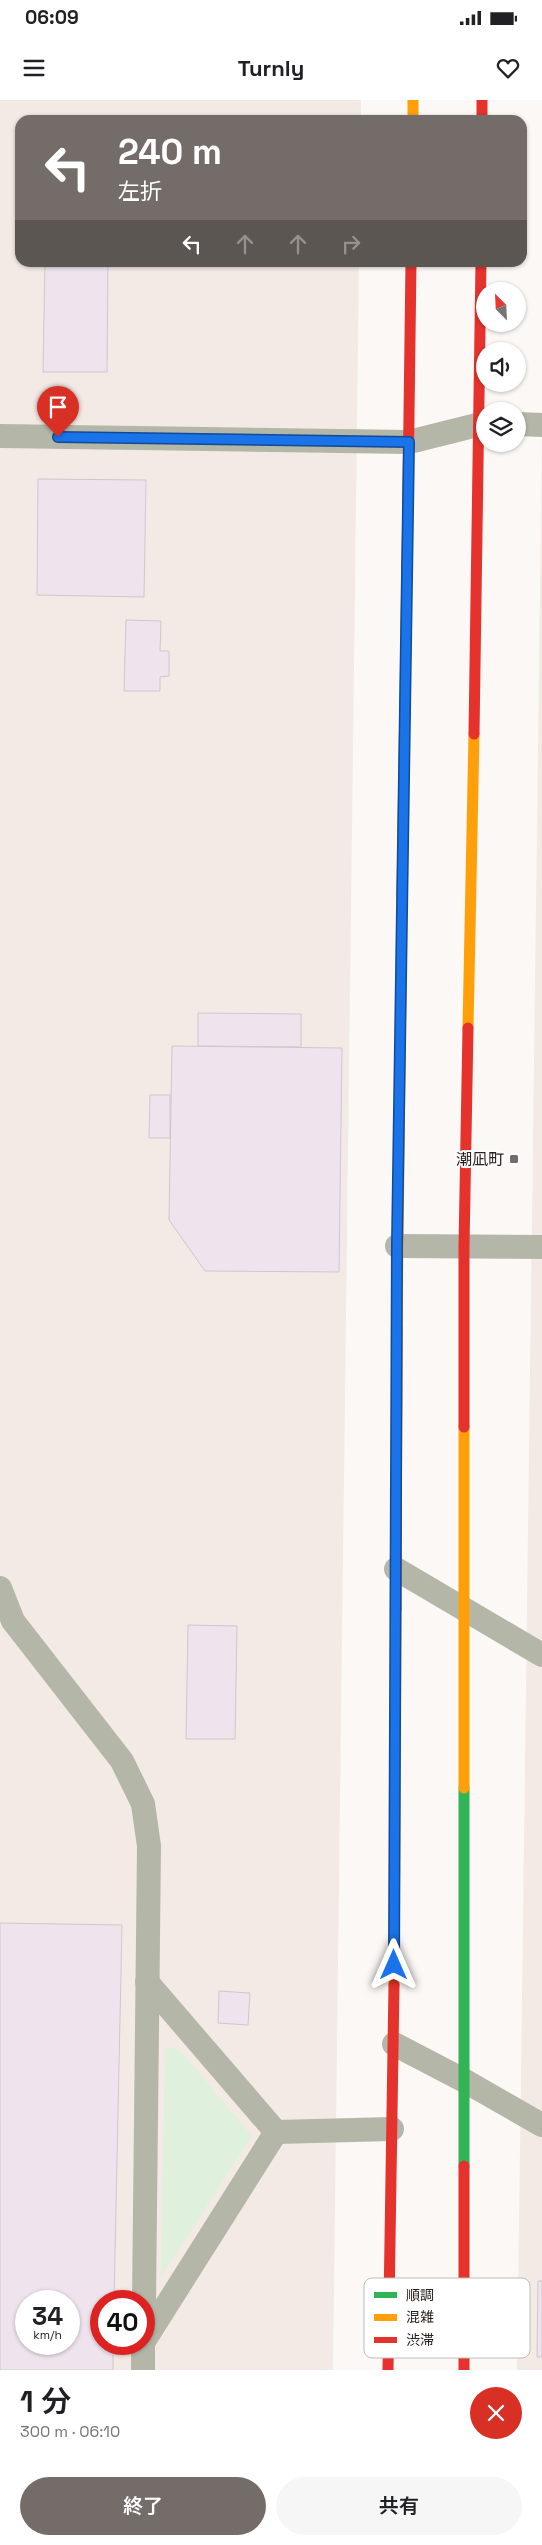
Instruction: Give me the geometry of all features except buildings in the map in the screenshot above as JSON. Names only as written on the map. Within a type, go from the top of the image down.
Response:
[{"type":"street","points":[[413,100],[413,115]]},
{"type":"street","points":[[482,100],[482,115]]},
{"type":"street","points":[[390,2278],[394,2044],[397,1246],[411,267]]},
{"type":"street","points":[[481,267],[483,402]]},
{"type":"street","points":[[465,2278],[464,1246],[482,452]]},
{"type":"lane","points":[[526,424],[542,425]]},
{"type":"lane","points":[[0,436],[409,442],[476,425]]},
{"type":"lane","points":[[397,1246],[542,1247]]},
{"type":"lane","points":[[396,1569],[542,1655]]},
{"type":"lane","points":[[0,1588],[13,1621],[122,1761],[143,1804],[149,1846],[144,2290]]},
{"type":"lane","points":[[147,1982],[276,2132]]},
{"type":"lane","points":[[394,2044],[466,2080],[542,2125]]},
{"type":"lane","points":[[276,2132],[392,2129]]},
{"type":"lane","points":[[155,2323],[276,2132]]},
{"type":"lane","points":[[143,2355],[143,2370]]},
{"type":"shaded area","points":[[0,100],[361,100],[361,115],[15,115],[15,267],[359,267],[333,2370],[0,2370]]},
{"type":"shaded area","points":[[542,434],[542,2370],[517,2370],[517,2358],[530,2358],[530,2278],[518,2278]]},
{"type":"green space","points":[[165,2047],[180,2050],[252,2136],[161,2277]]},
{"type":"traffic: fast","points":[[402,896],[407,568]]},
{"type":"traffic: fast","points":[[464,1788],[464,2166]]},
{"type":"traffic: slow","points":[[413,100],[413,115]]},
{"type":"traffic: slow","points":[[468,1028],[474,734]]},
{"type":"traffic: slow","points":[[397,1328],[402,896]]},
{"type":"traffic: slow","points":[[464,1427],[464,1788]]},
{"type":"traffic: slow","points":[[394,1985],[396,1609]]},
{"type":"traffic: jam","points":[[482,100],[482,115]]},
{"type":"traffic: jam","points":[[407,568],[411,267]]},
{"type":"traffic: jam","points":[[474,734],[481,267]]},
{"type":"traffic: jam","points":[[464,1427],[464,1246],[468,1028]]},
{"type":"traffic: jam","points":[[396,1609],[397,1328]]},
{"type":"traffic: jam","points":[[389,2278],[394,1985]]},
{"type":"traffic: jam","points":[[464,2166],[464,2278]]},
{"type":"traffic: jam","points":[[388,2358],[388,2370]]},
{"type":"traffic: jam","points":[[464,2358],[464,2370]]},
{"type":"place","name":"潮凪町","points":[[514,1159]]},
{"type":"route","points":[[58,437],[409,442],[397,1246],[394,1965]]}]
